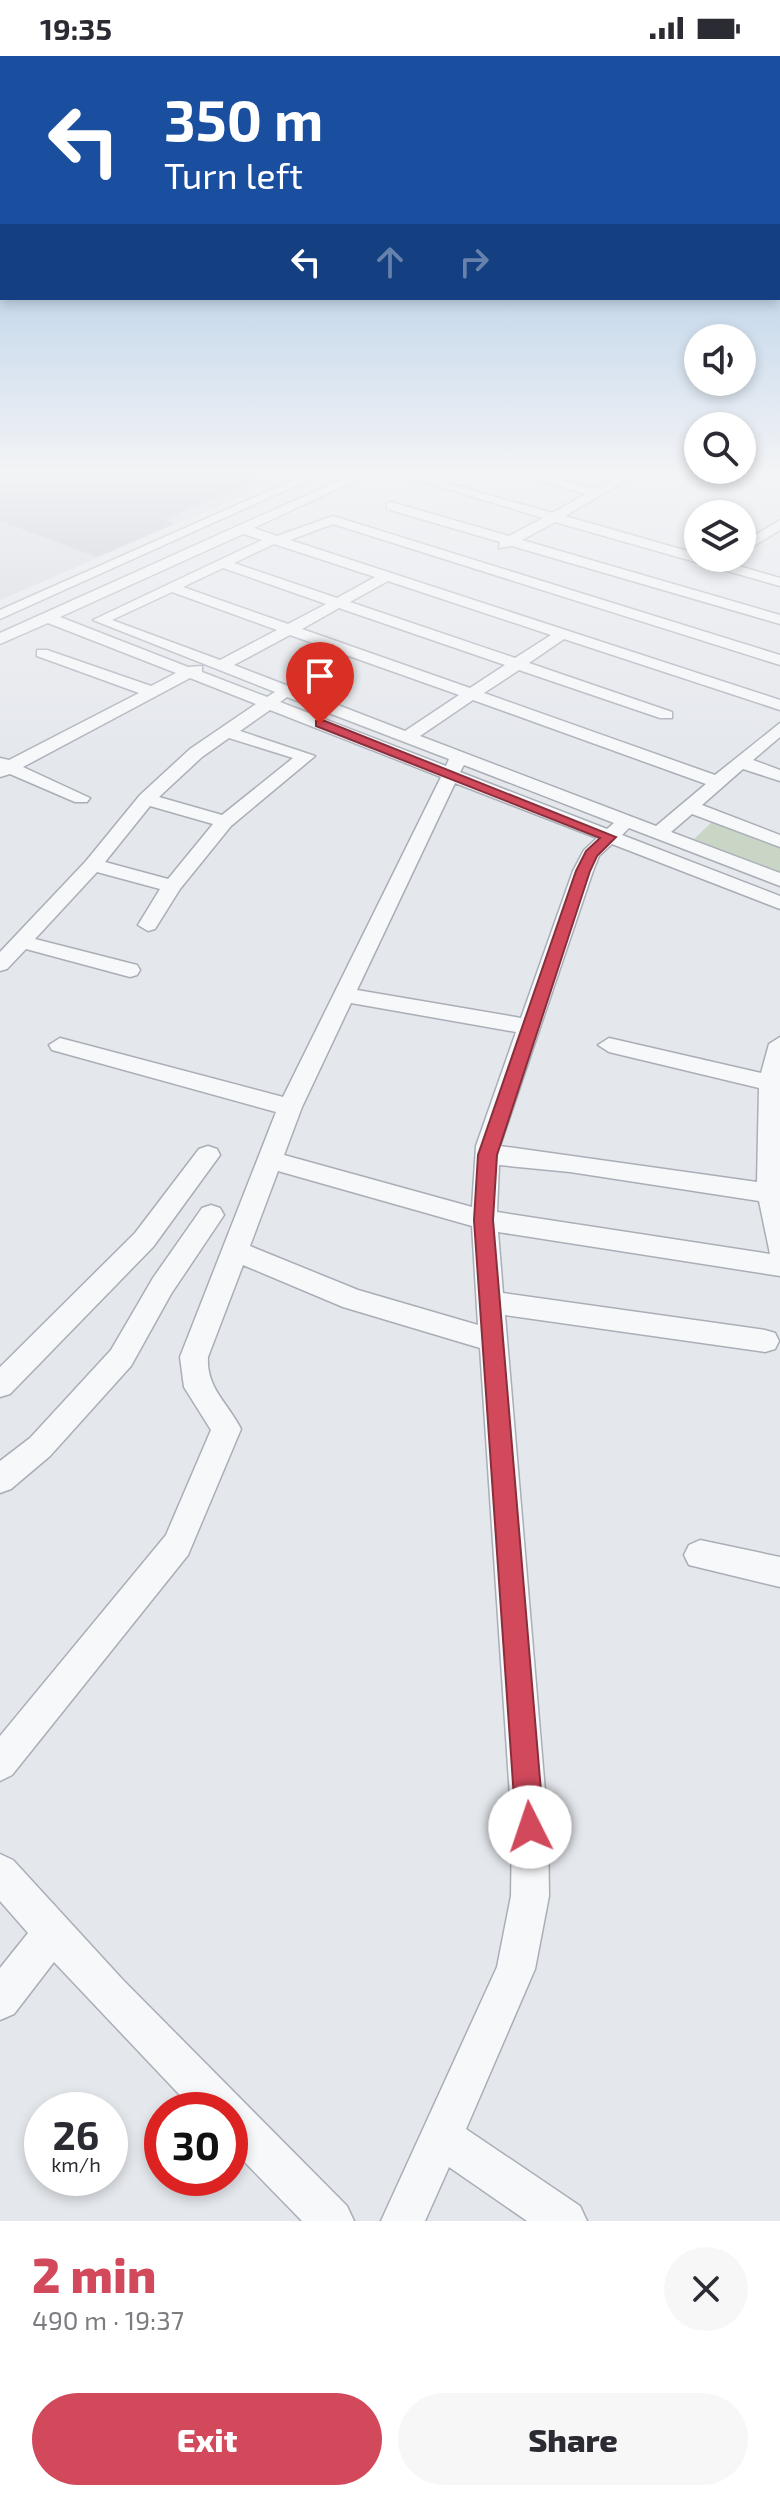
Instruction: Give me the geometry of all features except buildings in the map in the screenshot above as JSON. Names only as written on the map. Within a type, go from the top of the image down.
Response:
[{"type":"street","points":[[0,615],[94,573]]},
{"type":"street","points":[[0,639],[145,573]]},
{"type":"street","points":[[100,620],[200,573]]},
{"type":"street","points":[[250,573],[666,715]]},
{"type":"street","points":[[379,573],[780,705]]},
{"type":"street","points":[[3,768],[189,673],[290,629],[399,573]]},
{"type":"street","points":[[514,573],[613,608],[646,612],[780,660]]},
{"type":"street","points":[[607,573],[673,595],[780,620]]},
{"type":"street","points":[[747,573],[780,582]]},
{"type":"street","points":[[673,595],[692,582]]},
{"type":"street","points":[[171,587],[718,782]]},
{"type":"street","points":[[0,594],[25,604]]},
{"type":"street","points":[[68,608],[407,737],[455,766]]},
{"type":"street","points":[[407,737],[518,663],[613,608]]},
{"type":"street","points":[[47,617],[268,703],[455,766],[618,829],[780,903]]},
{"type":"street","points":[[42,653],[152,692]]},
{"type":"street","points":[[10,951],[93,865],[146,799],[196,753],[286,691]]},
{"type":"street","points":[[658,834],[780,728]]},
{"type":"street","points":[[148,925],[172,886],[225,822],[306,756],[227,732]]},
{"type":"street","points":[[741,762],[780,776]]},
{"type":"street","points":[[0,1763],[177,1545],[226,1429],[191,1375],[194,1357],[272,1161],[290,1107],[347,995],[455,766]]},
{"type":"street","points":[[3,768],[81,798]]},
{"type":"street","points":[[146,799],[225,822]]},
{"type":"street","points":[[690,807],[780,841]]},
{"type":"street","points":[[403,2221],[516,1969],[530,1896],[530,1827],[484,1220],[487,1155],[591,854],[618,829],[658,834],[780,880]]},
{"type":"street","points":[[93,865],[172,886]]},
{"type":"street","points":[[10,951],[130,970]]},
{"type":"street","points":[[347,995],[529,1027]]},
{"type":"street","points":[[60,1045],[290,1107]]},
{"type":"street","points":[[609,1045],[777,1062],[776,1194],[780,1249]]},
{"type":"street","points":[[0,1385],[10,1360],[144,1240],[208,1155]]},
{"type":"street","points":[[487,1155],[570,1163],[776,1194]]},
{"type":"street","points":[[272,1161],[484,1220],[780,1266]]},
{"type":"street","points":[[0,1479],[40,1447],[121,1358],[162,1286],[211,1215]]},
{"type":"street","points":[[236,1251],[352,1299],[493,1341]]},
{"type":"street","points":[[490,1302],[765,1341]]},
{"type":"street","points":[[700,1555],[780,1572]]},
{"type":"street","points":[[0,1873],[206,2092]]},
{"type":"street","points":[[0,2000],[53,1932]]},
{"type":"street","points":[[248,2135],[332,2221]]},
{"type":"street","points":[[441,2137],[565,2221]]},
{"type":"shaded area","points":[[0,573],[63,573],[0,600]]},
{"type":"green space","points":[[713,821],[780,846],[780,872],[694,839]]},
{"type":"route","points":[[320,724],[609,837],[591,854],[583,871],[487,1155],[483,1212],[530,1827]]}]
